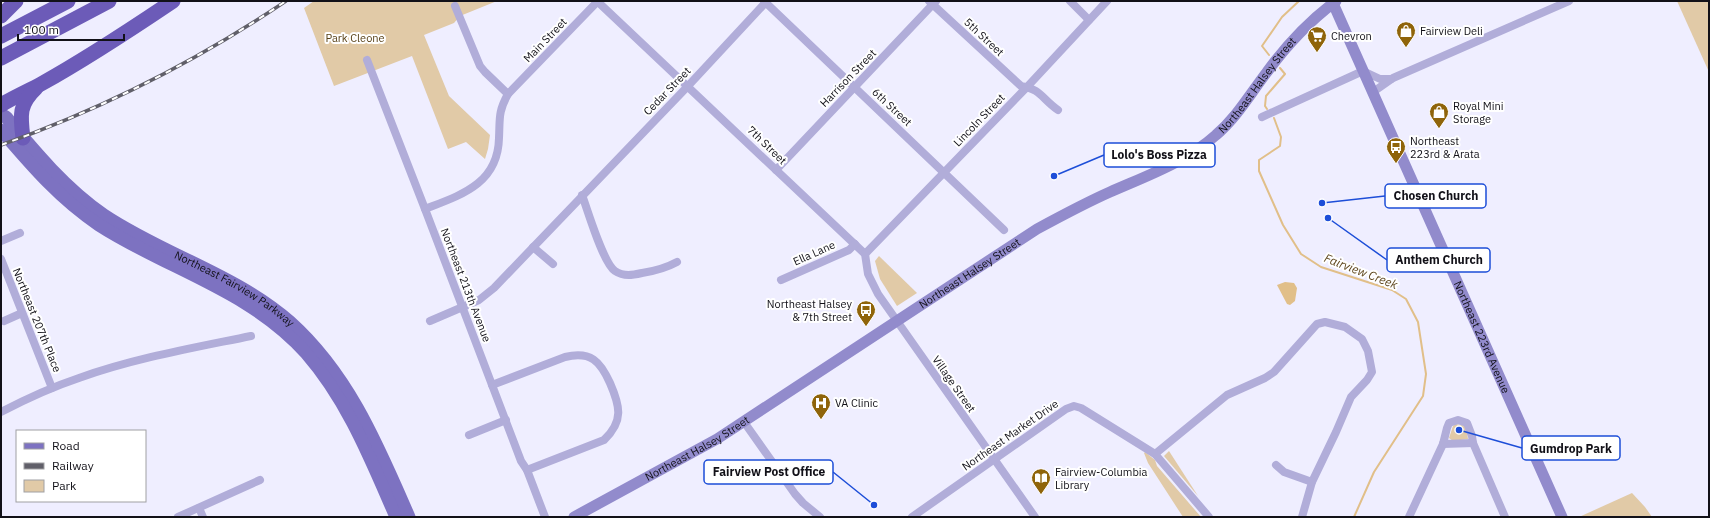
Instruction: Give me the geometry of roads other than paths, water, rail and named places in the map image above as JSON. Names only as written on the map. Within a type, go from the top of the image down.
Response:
[{"type":"highway","points":[[1,16],[16,1]]},
{"type":"highway","points":[[1,36],[68,1]]},
{"type":"highway","points":[[1,58],[109,1]]},
{"type":"highway","points":[[1,105],[40,84],[173,1]]},
{"type":"highway","points":[[17,137],[21,110],[27,98],[40,84]]},
{"type":"main road","name":"Northeast 223rd Avenue","points":[[1334,2],[1363,71],[1562,517]]},
{"type":"main road","name":"Northeast Halsey Street","points":[[574,517],[687,456],[744,422],[1037,229],[1097,198],[1179,161],[1203,146],[1220,132],[1235,116],[1293,38],[1309,22],[1334,2]]},
{"type":"main road","name":"Northeast Fairview Parkway","points":[[1,114],[6,116],[17,137],[56,191],[98,224],[123,239],[211,283],[244,302],[277,326],[294,342],[321,372],[340,398],[362,441],[396,517]]},
{"type":"main road","name":"Northeast Fairview Parkway","points":[[17,137],[81,198],[104,215],[128,229],[233,282],[268,305],[299,331],[333,370],[355,402],[409,517]]},
{"type":"street","name":"7th Street","points":[[597,1],[865,254]]},
{"type":"street","name":"Main Street","points":[[425,209],[467,192],[486,176],[497,153],[499,115],[508,94],[597,1]]},
{"type":"street","name":"Cedar Street","points":[[430,321],[479,300],[494,288],[688,86],[765,1]]},
{"type":"street","name":"6th Street","points":[[765,1],[1004,230]]},
{"type":"street","points":[[1070,1],[1089,20]]},
{"type":"street","name":"Lincoln Street","points":[[865,254],[1027,87],[1107,1]]},
{"type":"street","points":[[1373,92],[1393,78],[1569,1]]},
{"type":"street","name":"Harrison Street","points":[[776,170],[933,2]]},
{"type":"street","name":"5th Street","points":[[933,2],[1021,86],[1036,89],[1048,103],[1058,110]]},
{"type":"street","points":[[455,6],[480,66],[508,94]]},
{"type":"street","name":"Northeast 213th Avenue","points":[[367,60],[521,461],[527,470],[545,517]]},
{"type":"street","points":[[1262,117],[1363,71],[1380,79],[1393,78]]},
{"type":"street","points":[[582,195],[602,251],[614,270],[626,275],[635,275],[664,269],[677,262]]},
{"type":"street","points":[[1,241],[20,233]]},
{"type":"street","name":"Ella Lane","points":[[781,280],[849,250],[855,244]]},
{"type":"street","points":[[533,247],[553,264]]},
{"type":"street","points":[[865,254],[868,274],[872,285],[896,322]]},
{"type":"street","name":"Northeast 207th Place","points":[[1,259],[52,388]]},
{"type":"street","points":[[4,321],[22,313]]},
{"type":"street","name":"Village Street","points":[[896,322],[1035,517]]},
{"type":"street","points":[[1209,517],[1155,454],[1227,395],[1265,378],[1274,372],[1312,328],[1317,324],[1325,322],[1345,327],[1362,339],[1368,351],[1372,372],[1367,380],[1351,397],[1312,482],[1302,517]]},
{"type":"street","points":[[1,412],[52,388],[80,377],[173,351],[251,336]]},
{"type":"street","points":[[492,385],[565,357],[578,355],[591,358],[599,362],[613,389],[619,409],[618,417],[611,433],[604,440],[527,470]]},
{"type":"street","name":"Northeast Market Drive","points":[[912,517],[1066,409],[1074,406],[1082,408],[1155,454]]},
{"type":"street","points":[[469,435],[506,420]]},
{"type":"street","points":[[1409,517],[1443,444],[1449,423],[1458,420],[1467,423],[1472,436],[1472,443],[1506,517]]},
{"type":"street","points":[[744,422],[803,504],[820,517]]},
{"type":"street","points":[[1443,444],[1472,443]]},
{"type":"street","points":[[1276,465],[1284,472],[1312,482]]},
{"type":"street","points":[[178,517],[260,480]]},
{"type":"street","points":[[199,508],[203,517]]},
{"type":"waterway","name":"Fairview Creek","points":[[1269,55],[1262,46],[1282,17],[1299,1]]},
{"type":"waterway","name":"Fairview Creek","points":[[1267,109],[1265,106],[1266,96],[1285,74],[1280,68]]},
{"type":"waterway","name":"Fairview Creek","points":[[1274,118],[1281,137],[1280,146],[1259,160],[1259,171],[1283,225],[1301,254],[1321,267],[1392,290],[1406,299],[1418,322],[1426,374],[1423,396],[1374,472],[1354,517]]},
{"type":"railway","points":[[1,145],[76,116],[148,82],[218,44],[286,1]]},
{"type":"place","name":"Fairview Deli","points":[[1406,48]]},
{"type":"place","name":"Chevron","points":[[1317,53]]},
{"type":"place","name":"Royal Mini Storage","points":[[1439,129]]},
{"type":"place","name":"Northeast 223rd & Arata","points":[[1396,164]]},
{"type":"place","name":"Lolo's Boss Pizza","points":[[1054,176]]},
{"type":"place","name":"Chosen Church","points":[[1322,203]]},
{"type":"place","name":"Anthem Church","points":[[1328,218]]},
{"type":"place","name":"Northeast Halsey & 7th Street","points":[[866,327]]},
{"type":"place","name":"VA Clinic","points":[[821,420]]},
{"type":"place","name":"Gumdrop Park","points":[[1459,430]]},
{"type":"place","name":"Fairview-Columbia Library","points":[[1041,495]]},
{"type":"place","name":"Fairview Post Office","points":[[874,505]]},
{"type":"park label","name":"Park Cleone","points":[[355,38]]}]
